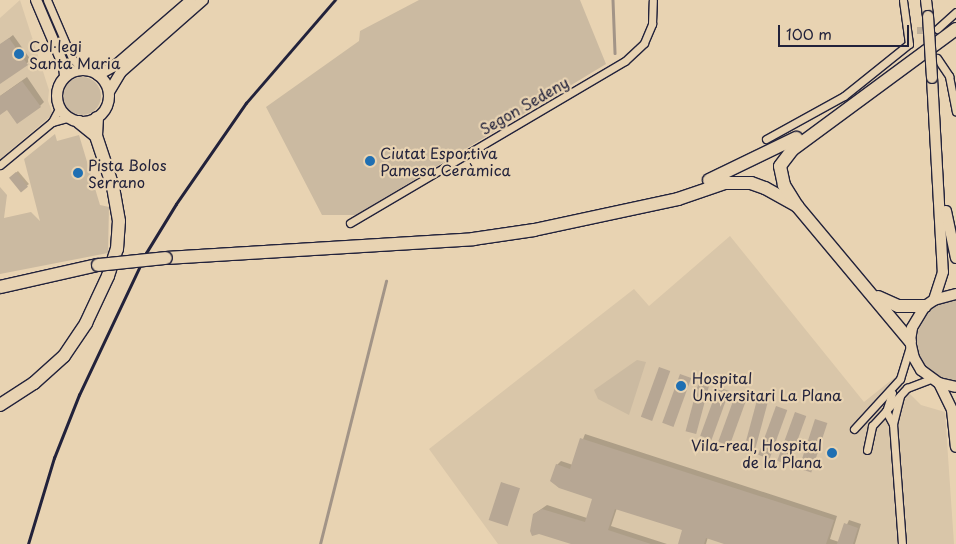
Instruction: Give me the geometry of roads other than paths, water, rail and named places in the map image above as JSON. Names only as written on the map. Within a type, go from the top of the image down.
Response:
[{"type":"highway","points":[[910,343],[874,295],[797,206],[784,185],[780,173],[783,160],[838,116],[956,29]]},
{"type":"highway","points":[[651,204],[721,176],[838,116]]},
{"type":"highway","points":[[0,405],[34,383],[64,356],[86,323],[108,276],[117,249],[119,221],[113,187],[96,136],[97,118]]},
{"type":"highway","points":[[73,120],[96,136]]},
{"type":"highway","points":[[0,279],[98,265],[166,258],[473,239],[576,222],[738,182],[765,188],[797,206]]},
{"type":"highway","points":[[0,287],[98,265]]},
{"type":"highway","points":[[874,295],[898,306],[929,303]]},
{"type":"main road","points":[[36,0],[64,66],[65,76],[56,92],[59,109],[73,120],[97,118],[107,107],[109,92],[121,72],[203,0]]},
{"type":"main road","points":[[98,75],[116,66],[191,0]]},
{"type":"main road","points":[[926,0],[940,186],[943,272],[929,303],[912,328],[910,343],[921,370],[935,381],[952,410],[956,447]]},
{"type":"main road","points":[[65,76],[82,70],[98,75],[109,92]]},
{"type":"main road","points":[[940,186],[956,258]]},
{"type":"main road","points":[[929,303],[956,294]]},
{"type":"main road","points":[[935,381],[956,387]]},
{"type":"street","points":[[47,0],[72,58],[82,70]]},
{"type":"street","name":"Segon Sedeny","points":[[350,223],[625,61],[644,43],[652,24],[653,0]]},
{"type":"street","points":[[766,139],[844,96],[909,44],[903,0]]},
{"type":"street","points":[[937,29],[956,12]]},
{"type":"street","points":[[908,28],[917,30]]},
{"type":"street","points":[[936,58],[948,76],[956,111]]},
{"type":"street","points":[[0,165],[52,122],[59,109]]},
{"type":"street","points":[[52,122],[73,120]]},
{"type":"street","points":[[893,424],[886,411],[886,402],[900,379],[910,343]]},
{"type":"street","points":[[854,429],[900,379]]},
{"type":"street","points":[[867,450],[872,426],[900,395],[915,383],[935,381]]},
{"type":"street","points":[[900,395],[893,424],[902,544]]},
{"type":"waterway","points":[[613,0],[615,53]]},
{"type":"waterway","points":[[320,544],[386,281]]},
{"type":"tunnel","points":[[917,30],[932,30]]},
{"type":"railway","points":[[28,544],[54,458],[79,395],[146,253],[176,204],[246,103],[335,0]]},
{"type":"place","name":"Col·legi Santa Maria","points":[[19,54]]},
{"type":"place","name":"Ciutat Esportiva Pamesa Ceràmica","points":[[370,161]]},
{"type":"place","name":"Pista Bolos Serrano","points":[[78,173]]},
{"type":"place","name":"Hospital Universitari La Plana","points":[[681,386]]},
{"type":"place","name":"Vila-real, Hospital de la Plana","points":[[832,453]]}]
